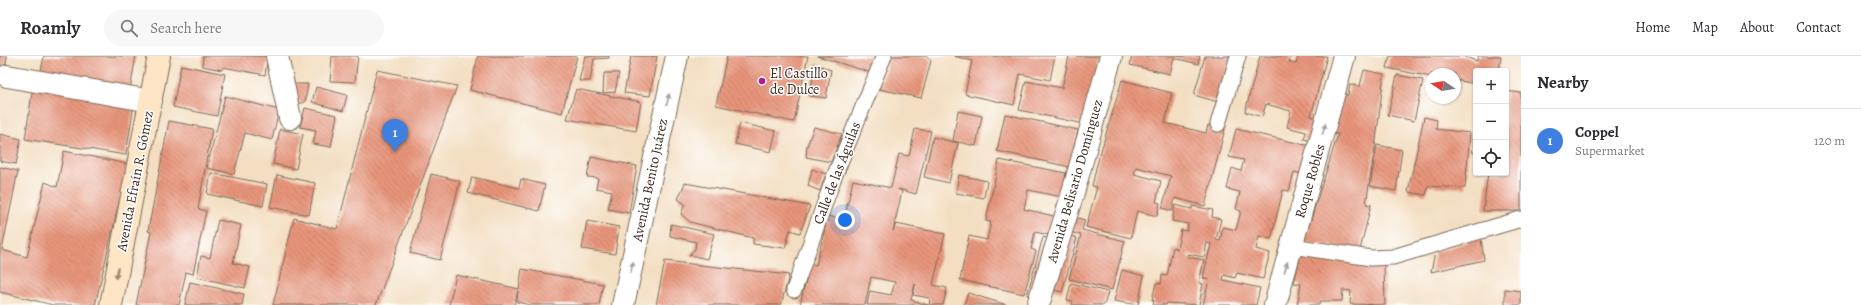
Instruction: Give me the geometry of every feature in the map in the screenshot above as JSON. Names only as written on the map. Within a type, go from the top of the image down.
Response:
[{"type":"street","name":"Avenida Efraín R. Gómez","points":[[111,305],[159,56]]},
{"type":"street","points":[[277,56],[290,118]]},
{"type":"street","name":"Avenida Benito Juárez","points":[[623,305],[677,56]]},
{"type":"street","name":"Avenida Belisario Domínguez","points":[[1038,305],[1072,196],[1111,56]]},
{"type":"street","name":"Roque Robles","points":[[1275,305],[1344,56]]},
{"type":"street","points":[[7,76],[150,101]]},
{"type":"lane","name":"Calle de las Águilas","points":[[794,290],[834,177],[884,56]]},
{"type":"lane","points":[[1218,124],[1238,56]]},
{"type":"lane","points":[[1292,246],[1371,258],[1393,257],[1521,219]]},
{"type":"building","points":[[0,56],[7,56],[4,80],[0,80]]},
{"type":"building","points":[[44,56],[136,56],[130,90],[40,76]]},
{"type":"building","points":[[203,56],[268,56],[265,75],[223,67],[222,70],[202,66]]},
{"type":"building","points":[[332,56],[358,56],[355,82],[330,81]]},
{"type":"building","points":[[478,56],[577,56],[562,113],[470,90]]},
{"type":"building","points":[[585,56],[609,56],[609,58],[594,59],[590,81],[579,81]]},
{"type":"building","points":[[631,56],[657,56],[650,96],[624,93]]},
{"type":"building","name":"El Castillo de Dulce","points":[[727,56],[808,56],[794,122],[716,105]]},
{"type":"building","points":[[817,56],[875,56],[869,72]]},
{"type":"building","points":[[890,56],[927,56],[931,61],[921,98],[879,89]]},
{"type":"building","points":[[954,56],[1055,56],[1050,80],[1020,74],[1014,105],[965,94],[972,61]]},
{"type":"building","points":[[1069,56],[1099,56],[1084,124],[1019,110],[1026,81],[1062,88]]},
{"type":"building","points":[[1132,56],[1200,56],[1198,64],[1174,58],[1170,74],[1130,65]]},
{"type":"building","points":[[1205,56],[1232,56],[1218,102],[1194,95]]},
{"type":"building","points":[[1260,56],[1291,56],[1289,62],[1296,64],[1298,56],[1327,56],[1311,116],[1320,119],[1314,142],[1304,139],[1306,132],[1287,127],[1291,111],[1266,104],[1262,117],[1245,112]]},
{"type":"building","points":[[1390,56],[1462,56],[1477,61],[1478,56],[1501,56],[1499,68],[1473,68],[1473,83],[1461,81],[1461,68],[1425,68],[1425,76],[1387,68]]},
{"type":"building","points":[[816,64],[831,70],[826,98],[809,96]]},
{"type":"building","points":[[181,65],[225,74],[217,116],[173,107]]},
{"type":"building","points":[[377,70],[457,86],[376,305],[273,305],[294,218],[337,229]]},
{"type":"building","points":[[1364,70],[1384,74],[1366,204],[1371,205],[1360,250],[1304,242],[1338,134],[1330,133],[1342,95],[1348,95],[1350,85],[1360,86]]},
{"type":"building","points":[[604,73],[619,73],[615,92],[603,93]]},
{"type":"building","points":[[1397,75],[1423,80],[1414,121],[1388,115]]},
{"type":"building","points":[[1122,80],[1172,93],[1165,123],[1206,133],[1208,125],[1225,129],[1205,206],[1175,198],[1172,211],[1162,208],[1171,176],[1136,167],[1134,174],[1161,181],[1156,202],[1160,203],[1157,216],[1137,211],[1131,238],[1086,227],[1097,187],[1092,186],[1096,168]]},
{"type":"building","points":[[292,84],[308,84],[305,102],[297,104]]},
{"type":"building","points":[[33,87],[134,103],[126,155],[25,139]]},
{"type":"building","points":[[316,87],[347,95],[343,111],[312,102]]},
{"type":"building","points":[[576,89],[641,102],[636,131],[567,119]]},
{"type":"building","points":[[1509,91],[1521,93],[1521,211],[1483,211],[1488,176],[1509,176]]},
{"type":"building","points":[[225,96],[279,110],[272,140],[245,133],[234,174],[207,168]]},
{"type":"building","points":[[305,108],[337,115],[331,147],[313,144],[316,130],[300,127]]},
{"type":"building","points":[[958,111],[982,116],[976,146],[953,141]]},
{"type":"building","points":[[1005,114],[1078,130],[1070,167],[997,151]]},
{"type":"building","points":[[1424,117],[1437,120],[1436,129],[1470,133],[1465,188],[1428,186],[1426,195],[1408,192]]},
{"type":"building","points":[[169,121],[212,129],[198,209],[206,211],[193,274],[186,272],[179,305],[136,305],[151,232],[148,231]]},
{"type":"building","points":[[740,123],[776,131],[771,152],[735,144]]},
{"type":"building","points":[[814,127],[842,134],[831,162],[806,157],[807,146]]},
{"type":"building","points":[[280,129],[303,134],[296,169],[273,164]]},
{"type":"building","points":[[915,129],[931,131],[916,194],[898,189],[902,191],[893,231],[896,224],[945,234],[933,285],[947,288],[943,305],[929,305],[930,298],[913,295],[915,284],[911,300],[928,305],[867,305],[870,291],[891,295],[895,282],[871,277],[865,305],[800,305],[810,263],[816,265],[828,216],[844,220],[853,180],[891,188],[899,154],[909,156]]},
{"type":"building","points":[[1236,129],[1310,146],[1303,174],[1294,172],[1289,191],[1283,190],[1271,239],[1259,236],[1256,249],[1270,253],[1263,279],[1237,273],[1235,278],[1224,275],[1223,280],[1260,288],[1256,305],[1203,305],[1209,280],[1203,278],[1211,244],[1207,243],[1204,257],[1188,254],[1188,257],[1204,260],[1199,283],[1203,284],[1199,305],[1167,303],[1166,305],[1153,305],[1154,300],[1152,300],[1156,283],[1161,284],[1162,275],[1167,276],[1173,247],[1177,249],[1181,230],[1187,231],[1188,224],[1172,221],[1175,205],[1192,209],[1192,206],[1213,210],[1212,217],[1221,219],[1216,240],[1220,241],[1223,227],[1236,230],[1241,211],[1236,209],[1240,192],[1227,189],[1232,168],[1241,171],[1244,160],[1229,157]]},
{"type":"building","points":[[0,134],[21,139],[16,164],[0,161]]},
{"type":"building","points":[[933,137],[958,143],[949,183],[924,177]]},
{"type":"building","points":[[1377,145],[1402,150],[1396,191],[1370,186]]},
{"type":"building","points":[[64,151],[128,164],[95,305],[53,305],[0,292],[0,167],[18,171],[2,250],[27,257],[45,182],[57,187]]},
{"type":"building","points":[[591,157],[637,166],[629,213],[608,209],[612,191],[596,188],[598,178],[587,177]]},
{"type":"building","points":[[999,160],[1066,173],[1062,197],[1028,190],[1024,209],[1058,217],[1054,236],[1035,232],[1031,249],[1036,251],[1024,294],[960,280],[969,236],[987,240],[991,222],[986,221]]},
{"type":"building","points":[[812,169],[826,174],[820,191],[808,186]]},
{"type":"building","points":[[211,173],[267,184],[263,206],[207,194]]},
{"type":"building","points":[[431,174],[460,181],[440,260],[410,253]]},
{"type":"building","points":[[277,175],[315,183],[309,215],[270,207]]},
{"type":"building","points":[[959,175],[987,181],[984,198],[956,193]]},
{"type":"building","points":[[472,177],[519,188],[521,179],[545,185],[539,211],[468,193]]},
{"type":"building","points":[[685,183],[810,206],[800,233],[790,230],[785,248],[753,244],[753,238],[690,222],[681,214],[685,204],[678,199]]},
{"type":"building","points":[[1074,217],[1085,220],[1082,230],[1125,241],[1112,290],[1069,279],[1081,235],[1070,232]]},
{"type":"building","points":[[218,220],[241,225],[233,263],[250,267],[245,288],[197,277],[201,256],[210,258]]},
{"type":"building","points":[[587,221],[619,227],[615,254],[582,249]]},
{"type":"building","points":[[671,224],[714,234],[707,259],[689,255],[695,249],[696,242],[670,236]]},
{"type":"building","points":[[1065,234],[1077,238],[1062,292],[1050,289]]},
{"type":"building","points":[[1043,237],[1053,240],[1037,297],[1027,295]]},
{"type":"building","points":[[1481,238],[1484,260],[1431,272],[1435,252]]},
{"type":"building","points":[[1301,253],[1384,265],[1385,305],[1350,304],[1351,291],[1343,290],[1342,301],[1320,301],[1319,305],[1297,305],[1301,284],[1294,283]]},
{"type":"building","points":[[665,261],[789,275],[781,305],[656,305]]},
{"type":"building","points":[[522,269],[603,284],[599,305],[530,305],[517,302],[518,291],[514,305],[449,305],[456,275],[519,289]]},
{"type":"building","points":[[1122,270],[1144,276],[1138,305],[1114,301]]},
{"type":"building","points":[[190,282],[244,294],[242,305],[185,305]]},
{"type":"building","points":[[1071,283],[1108,292],[1104,305],[1072,305],[1073,301],[1067,300]]},
{"type":"building","points":[[1505,289],[1521,291],[1521,305],[1505,305]]},
{"type":"building","points":[[968,293],[1007,305],[964,305]]},
{"type":"place","name":"El Castillo de Dulce","points":[[762,81]]},
{"type":"place","name":"Coppel","points":[[395,152]]}]
